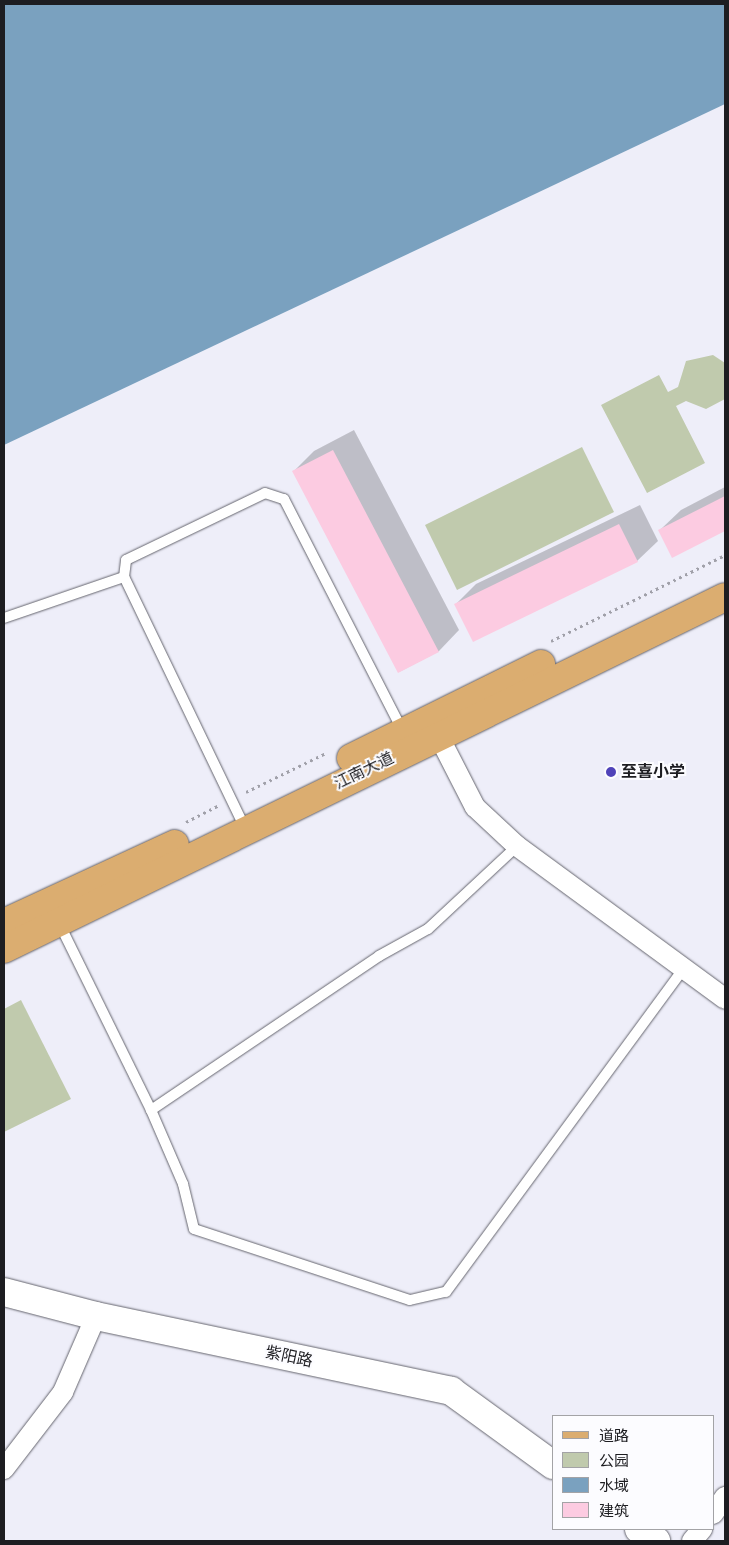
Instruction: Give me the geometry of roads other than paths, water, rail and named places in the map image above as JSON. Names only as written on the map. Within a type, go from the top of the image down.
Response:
[{"type":"main road","name":"江南大道","points":[[4,949],[58,922],[242,822],[408,740],[725,576]]},
{"type":"main road","name":"江南大道","points":[[434,726],[725,596]]},
{"type":"main road","name":"江南大道","points":[[4,923],[242,822]]},
{"type":"street","points":[[434,726],[475,807],[516,846],[725,999]]},
{"type":"street","name":"紫阳路","points":[[4,1292],[96,1316],[451,1391],[552,1465]]},
{"type":"street","points":[[4,1469],[63,1392],[96,1316]]},
{"type":"street","points":[[714,1513],[725,1497]]},
{"type":"street","points":[[640,1530],[656,1541]]},
{"type":"street","points":[[692,1541],[701,1530]]},
{"type":"lane","points":[[242,822],[124,577],[126,560],[265,493],[284,499],[408,740]]},
{"type":"lane","points":[[4,618],[124,577]]},
{"type":"lane","points":[[151,1110],[380,956],[428,929],[516,846]]},
{"type":"lane","points":[[58,922],[151,1110],[183,1184],[194,1230],[410,1300],[446,1292],[684,968]]},
{"type":"water","points":[[4,4],[725,4],[725,104],[4,445]]},
{"type":"place","name":"至喜小学","points":[[611,772]]}]
